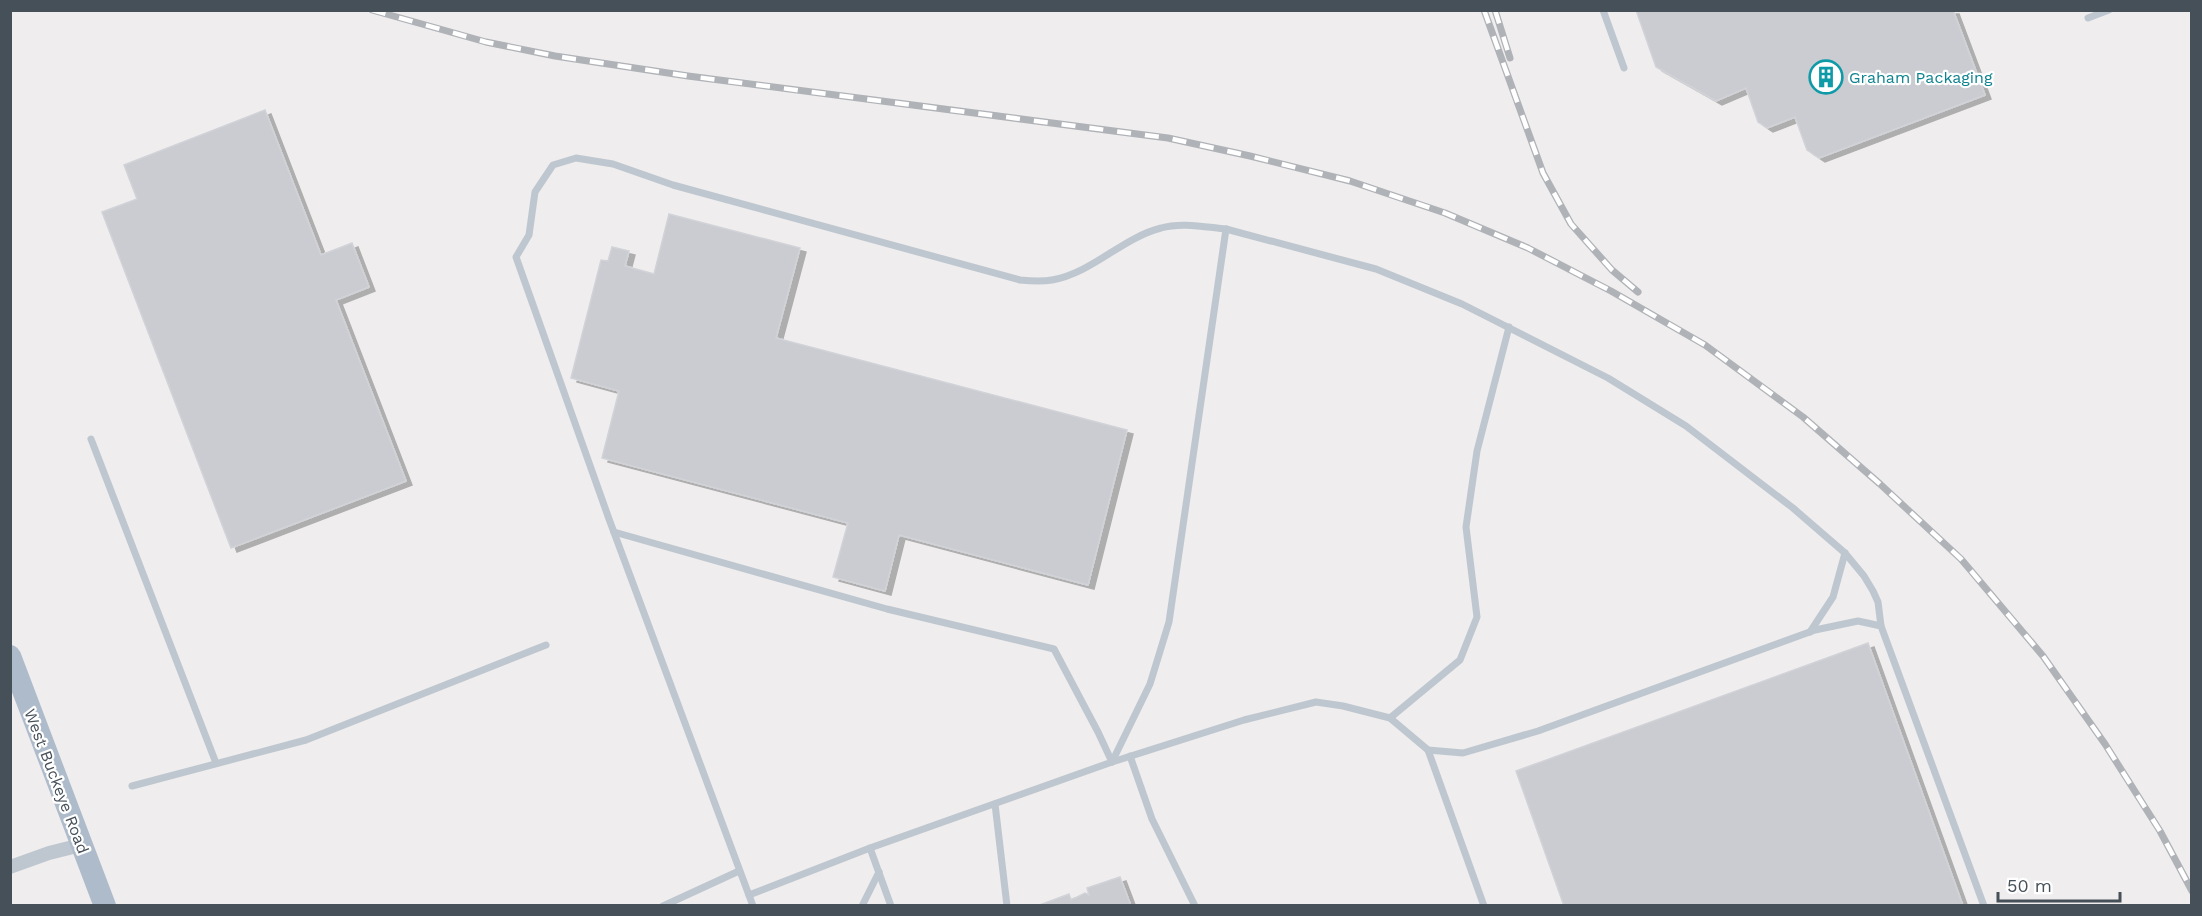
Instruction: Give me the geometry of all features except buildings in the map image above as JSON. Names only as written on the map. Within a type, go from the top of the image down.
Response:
[{"type":"main road","name":"West Buckeye Road","points":[[10,656],[105,906]]},
{"type":"street","points":[[10,867],[49,853],[81,845]]},
{"type":"lane","points":[[1603,10],[1624,68]]},
{"type":"lane","points":[[2088,18],[2109,10]]},
{"type":"lane","points":[[753,906],[614,532],[516,257],[529,235],[535,192],[553,165],[576,158],[613,164],[673,185],[1020,280],[1052,280],[1082,270],[1138,237],[1160,228],[1177,225],[1226,229],[1376,269],[1462,304],[1608,378],[1686,426],[1793,508],[1845,553],[1864,576],[1878,602],[1881,626],[1984,906]]},
{"type":"lane","points":[[1112,762],[1150,684],[1169,622],[1226,229]]},
{"type":"lane","points":[[1390,718],[1460,660],[1477,617],[1466,527],[1477,451],[1509,327]]},
{"type":"lane","points":[[90,440],[216,763]]},
{"type":"lane","points":[[614,532],[887,609],[1054,649],[1112,762]]},
{"type":"lane","points":[[1810,632],[1833,597],[1845,553]]},
{"type":"lane","points":[[1428,750],[1463,753],[1538,731],[1810,632],[1858,621],[1881,626]]},
{"type":"lane","points":[[132,786],[306,740],[546,645]]},
{"type":"lane","points":[[749,895],[870,848],[1112,762],[1244,720],[1316,702],[1390,718],[1428,750],[1484,906]]},
{"type":"lane","points":[[1130,756],[1152,819],[1195,906]]},
{"type":"lane","points":[[995,804],[1007,906]]},
{"type":"lane","points":[[870,848],[891,906]]},
{"type":"lane","points":[[663,906],[739,871]]},
{"type":"lane","points":[[862,906],[879,872]]},
{"type":"railway","points":[[372,10],[486,42],[555,56],[688,76],[1168,138],[1350,181],[1445,213],[1528,248],[1611,291],[1705,345],[1803,417],[1961,559],[2043,656],[2105,744],[2160,831],[2192,891]]},
{"type":"railway","points":[[1484,10],[1543,173],[1571,224],[1612,270],[1638,292]]},
{"type":"railway","points":[[1495,10],[1510,58]]},
{"type":"place","name":"Graham Packaging","points":[[1826,77]]}]
